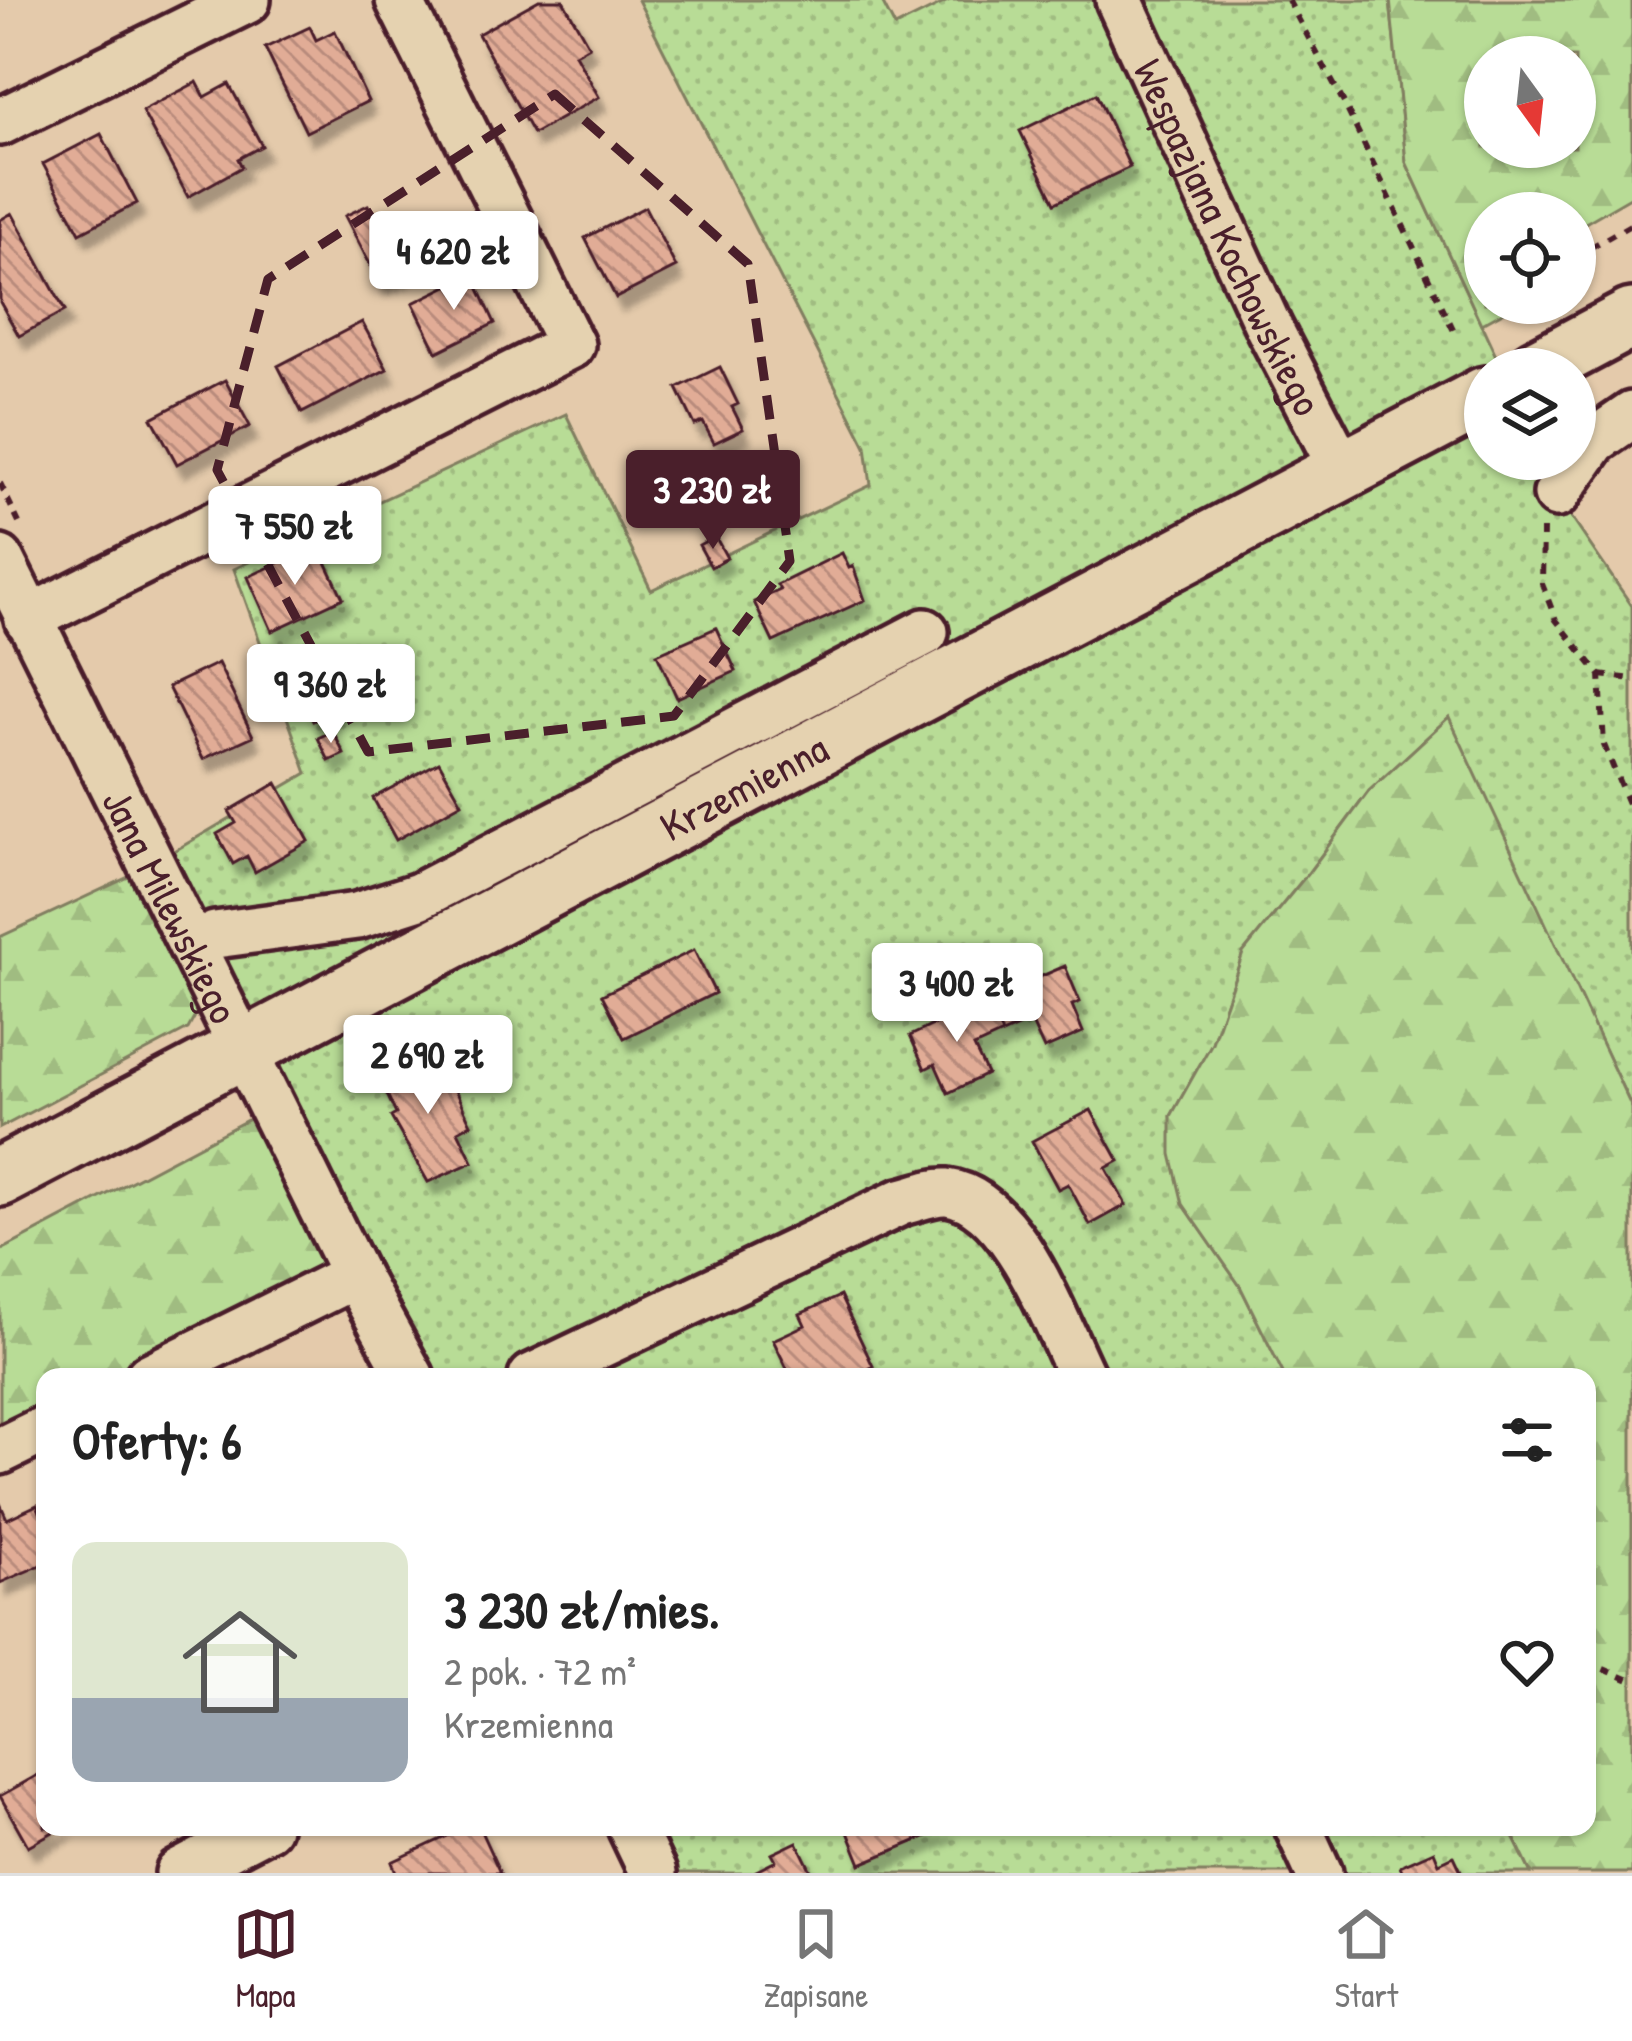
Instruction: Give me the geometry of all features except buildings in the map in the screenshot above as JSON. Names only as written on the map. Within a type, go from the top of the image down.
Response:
[{"type":"main road","points":[[1576,348],[1632,318]]},
{"type":"main road","name":"Krzemienna","points":[[0,1177],[1464,407]]},
{"type":"street","points":[[0,122],[247,0]]},
{"type":"street","points":[[28,620],[571,345],[399,0]]},
{"type":"street","name":"Wespazjana Kochowskiego","points":[[1118,0],[1269,328],[1343,471]]},
{"type":"street","points":[[1557,494],[1594,441],[1632,415]]},
{"type":"street","name":"Jana Milewskiego","points":[[0,559],[355,1275],[406,1368]]},
{"type":"street","points":[[194,947],[215,935],[357,916],[419,896],[925,632]]},
{"type":"street","points":[[551,1368],[901,1202],[943,1191],[972,1199],[1013,1238],[1078,1368]]},
{"type":"street","points":[[167,1368],[355,1275]]},
{"type":"street","points":[[0,1451],[36,1433]]},
{"type":"street","points":[[179,1873],[250,1836]]},
{"type":"street","points":[[1302,1836],[1319,1873]]},
{"type":"path","points":[[1288,0],[1344,103],[1454,331]]},
{"type":"path","points":[[1596,244],[1632,224]]},
{"type":"path","points":[[1557,494],[1540,536],[1542,584],[1556,620],[1600,675],[1604,745],[1632,813]]},
{"type":"path","points":[[1600,675],[1632,680]]},
{"type":"path","points":[[1596,1665],[1632,1681]]},
{"type":"highlighted area","points":[[555,94],[748,264],[790,561],[674,716],[368,752],[217,470],[268,279]]},
{"type":"green space","points":[[638,0],[881,0],[895,27],[950,0],[1390,0],[1406,162],[1464,287],[1464,324],[1481,324],[1492,348],[1464,348],[1464,480],[1553,480],[1569,514],[1632,606],[1632,1108],[1448,718],[1369,791],[1243,953],[1212,1043],[1171,1116],[1183,1204],[1240,1286],[1281,1368],[383,1368],[250,1116],[137,873],[307,773],[234,569],[566,414],[651,590],[871,485],[866,446]]},
{"type":"green space","points":[[1390,0],[1632,0],[1632,196],[1596,217],[1596,192],[1464,192],[1464,287],[1406,162]]},
{"type":"green space","points":[[1449,717],[1632,1108],[1632,1873],[1531,1873],[1513,1836],[1596,1836],[1596,1368],[1281,1368],[1240,1286],[1183,1204],[1171,1154],[1171,1116],[1212,1043],[1243,953],[1369,791]]},
{"type":"green space","points":[[137,873],[198,1011],[188,1029],[0,1128],[0,937]]},
{"type":"green space","points":[[251,1118],[338,1274],[141,1368],[36,1368],[36,1418],[0,1435],[0,1251]]},
{"type":"green space","points":[[611,1836],[1512,1836],[1531,1873],[629,1873]]}]
